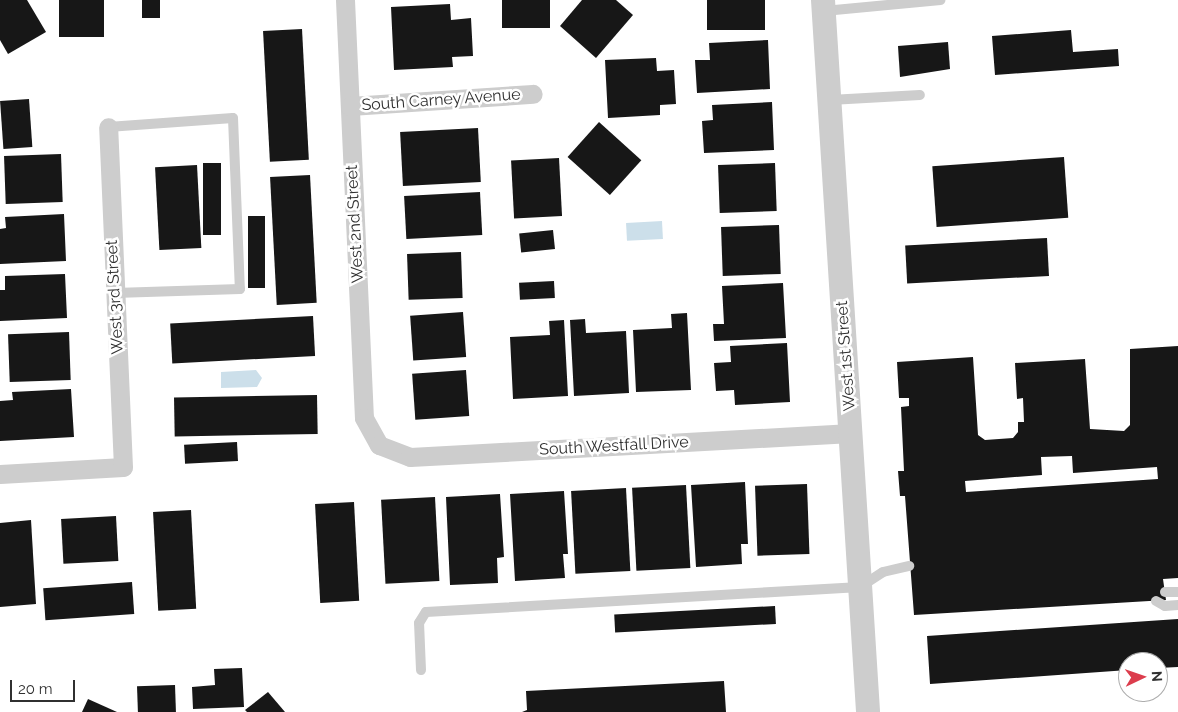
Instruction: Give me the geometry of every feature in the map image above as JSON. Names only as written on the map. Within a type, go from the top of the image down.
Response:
[{"type":"street","name":"West 2nd Street","points":[[345,0],[364,418],[379,445]]},
{"type":"street","name":"West 1st Street","points":[[824,5],[868,712]]},
{"type":"street","name":"South Carney Avenue","points":[[350,106],[533,94]]},
{"type":"street","name":"West 3rd Street","points":[[0,474],[123,467],[108,127]]},
{"type":"street","name":"South Westfall Drive","points":[[379,445],[410,457],[851,433]]},
{"type":"lane","points":[[824,5],[940,0]]},
{"type":"lane","points":[[830,100],[920,95]]},
{"type":"lane","points":[[108,127],[233,118],[240,289],[115,293]]},
{"type":"lane","points":[[421,670],[419,622],[426,612],[860,587],[883,572],[909,566]]},
{"type":"lane","points":[[1165,592],[1178,592]]},
{"type":"lane","points":[[1156,601],[1165,606],[1178,605]]},
{"type":"water","points":[[662,221],[663,239],[627,241],[626,223]]},
{"type":"water","points":[[256,370],[262,378],[257,387],[221,388],[221,372]]},
{"type":"building","points":[[0,0],[27,0],[46,32],[8,54],[0,40]]},
{"type":"building","points":[[59,0],[104,0],[104,37],[59,37]]},
{"type":"building","points":[[142,0],[160,0],[160,18],[142,18]]},
{"type":"building","points":[[502,0],[550,0],[550,28],[502,28]]},
{"type":"building","points":[[582,0],[616,0],[633,15],[596,58],[560,26]]},
{"type":"building","points":[[707,0],[765,0],[765,30],[707,30]]},
{"type":"building","points":[[450,4],[451,20],[471,18],[473,56],[452,57],[453,67],[394,70],[391,7]]},
{"type":"building","points":[[302,29],[309,160],[270,162],[263,31]]},
{"type":"building","points":[[1071,30],[1073,52],[1118,49],[1119,66],[995,75],[992,36]]},
{"type":"building","points":[[768,40],[770,89],[697,93],[695,60],[710,60],[709,43]]},
{"type":"building","points":[[948,42],[950,69],[900,77],[898,46]]},
{"type":"building","points":[[656,58],[657,71],[674,70],[676,104],[660,105],[660,115],[608,118],[605,60]]},
{"type":"building","points":[[29,99],[32,147],[3,149],[0,101]]},
{"type":"building","points":[[772,102],[774,150],[704,153],[702,121],[713,120],[712,105]]},
{"type":"building","points":[[599,122],[641,160],[610,195],[568,157]]},
{"type":"building","points":[[478,128],[481,182],[403,186],[400,132]]},
{"type":"building","points":[[61,154],[63,202],[6,204],[4,156]]},
{"type":"building","points":[[1064,157],[1068,218],[937,227],[932,166]]},
{"type":"building","points":[[559,158],[562,216],[514,218],[511,161]]},
{"type":"building","points":[[203,163],[221,163],[221,235],[203,235]]},
{"type":"building","points":[[775,163],[777,211],[720,213],[718,165]]},
{"type":"building","points":[[197,165],[201,248],[159,250],[155,167]]},
{"type":"building","points":[[310,175],[317,303],[277,305],[270,177]]},
{"type":"building","points":[[480,192],[482,235],[406,239],[404,196]]},
{"type":"building","points":[[64,214],[66,261],[0,264],[0,229],[6,228],[5,217]]},
{"type":"building","points":[[248,216],[265,216],[265,288],[248,288]]},
{"type":"building","points":[[779,225],[781,274],[723,276],[721,227]]},
{"type":"building","points":[[553,230],[555,249],[521,252],[519,234]]},
{"type":"building","points":[[1047,238],[1049,276],[907,283],[905,245]]},
{"type":"building","points":[[461,252],[463,298],[409,300],[407,254]]},
{"type":"building","points":[[65,274],[67,318],[0,321],[0,290],[5,290],[5,276]]},
{"type":"building","points":[[554,281],[555,298],[520,300],[519,283]]},
{"type":"building","points":[[783,283],[786,338],[714,341],[713,324],[724,324],[722,286]]},
{"type":"building","points":[[463,312],[466,357],[413,361],[410,316]]},
{"type":"building","points":[[687,313],[691,390],[636,392],[633,330],[672,328],[671,314]]},
{"type":"building","points":[[313,316],[315,356],[172,363],[170,323]]},
{"type":"building","points":[[585,319],[586,333],[626,331],[629,393],[574,396],[570,320]]},
{"type":"building","points":[[564,320],[568,396],[513,399],[510,337],[550,335],[549,321]]},
{"type":"building","points":[[69,332],[71,380],[10,382],[8,334]]},
{"type":"building","points":[[787,343],[790,402],[735,405],[734,390],[716,391],[714,363],[731,362],[730,346]]},
{"type":"building","points":[[1178,346],[1178,578],[1163,579],[1166,600],[914,615],[905,496],[900,496],[898,471],[904,471],[901,407],[909,406],[909,398],[899,398],[897,362],[973,357],[978,435],[985,440],[1013,438],[1018,432],[1018,422],[1024,422],[1023,398],[1017,399],[1015,363],[1085,359],[1090,429],[1124,431],[1130,425],[1130,349]],"holes":[[[1072,456],[1073,473],[1157,467],[1158,479],[966,492],[965,481],[1042,475],[1041,457]]]},
{"type":"building","points":[[466,370],[469,416],[415,420],[412,374]]},
{"type":"building","points":[[71,389],[74,437],[0,441],[0,401],[13,400],[12,392]]},
{"type":"building","points":[[317,395],[318,434],[175,436],[174,397]]},
{"type":"building","points":[[237,442],[238,461],[185,464],[184,445]]},
{"type":"building","points":[[745,482],[748,544],[741,544],[742,564],[696,567],[691,485]]},
{"type":"building","points":[[807,484],[809,554],[757,556],[755,486]]},
{"type":"building","points":[[686,485],[690,568],[636,571],[632,488]]},
{"type":"building","points":[[626,488],[630,571],[575,574],[571,491]]},
{"type":"building","points":[[564,491],[568,554],[563,554],[565,578],[515,581],[510,494]]},
{"type":"building","points":[[500,494],[504,557],[497,558],[498,583],[450,585],[446,497]]},
{"type":"building","points":[[435,497],[439,581],[385,584],[381,500]]},
{"type":"building","points":[[354,502],[359,601],[320,603],[315,504]]},
{"type":"building","points":[[191,510],[196,609],[158,611],[153,512]]},
{"type":"building","points":[[116,516],[118,561],[63,564],[61,519]]},
{"type":"building","points":[[31,520],[36,604],[0,607],[0,523]]},
{"type":"building","points":[[132,582],[134,614],[45,620],[43,588]]},
{"type":"building","points":[[775,606],[776,624],[615,632],[614,614]]},
{"type":"building","points":[[1178,619],[1178,667],[1168,668],[1168,652],[1118,652],[1118,671],[930,684],[927,636]]},
{"type":"building","points":[[242,668],[244,707],[193,709],[192,687],[215,685],[214,669]]},
{"type":"building","points":[[724,681],[726,712],[522,712],[527,710],[526,691]]},
{"type":"building","points":[[175,685],[176,712],[138,712],[137,686]]},
{"type":"building","points":[[268,692],[285,712],[247,712],[245,710]]},
{"type":"building","points":[[88,699],[117,712],[82,712]]}]
